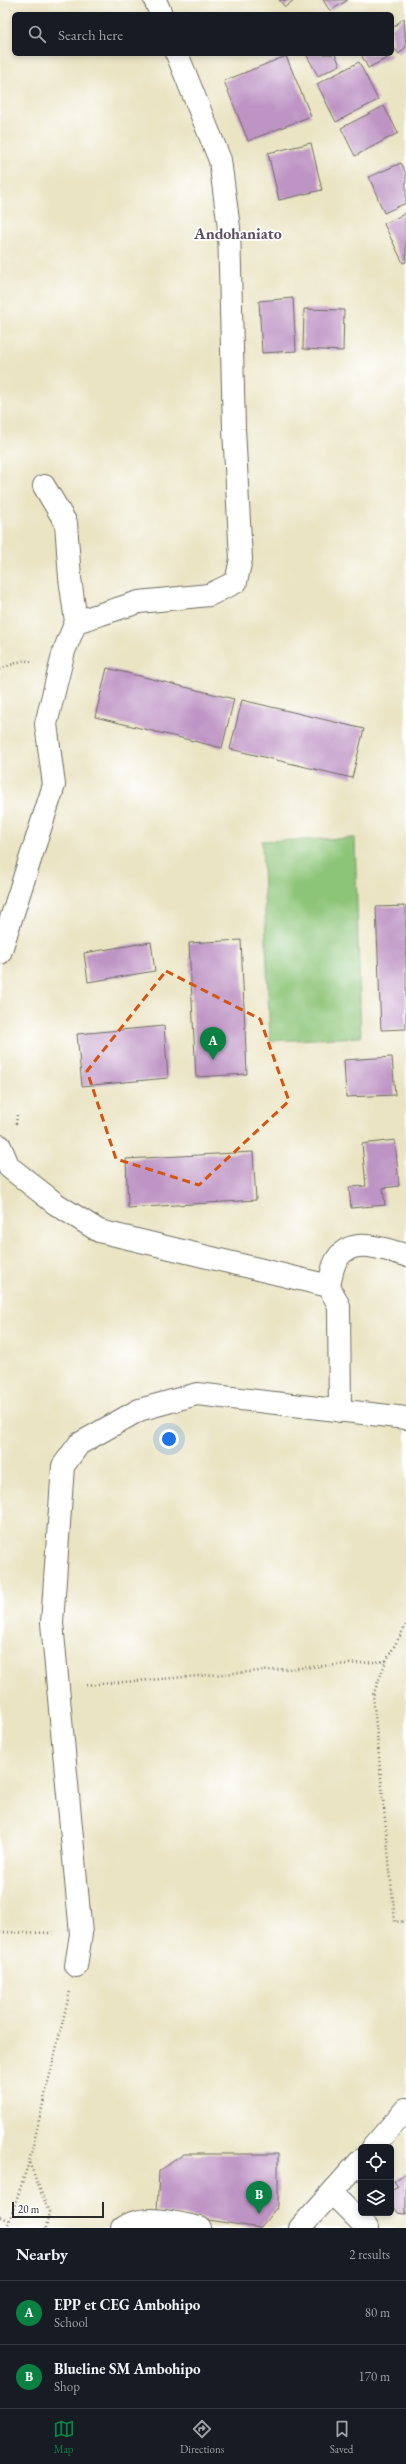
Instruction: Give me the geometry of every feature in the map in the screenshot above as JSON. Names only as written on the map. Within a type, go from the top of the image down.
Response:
[{"type":"street","points":[[155,0],[160,12]]},
{"type":"street","points":[[76,622],[139,602],[209,595],[236,582],[241,559],[234,429],[229,228],[220,160],[178,56]]},
{"type":"street","points":[[0,953],[54,785],[46,724],[64,651],[76,622],[66,523],[44,486]]},
{"type":"street","points":[[0,1146],[9,1167],[56,1204],[99,1232],[329,1286]]},
{"type":"street","points":[[340,1411],[339,1306],[329,1286],[337,1259],[346,1250],[363,1244],[406,1255]]},
{"type":"street","points":[[76,1966],[81,1934],[52,1623],[63,1466],[79,1444],[139,1410],[197,1394],[406,1418]]},
{"type":"street","points":[[375,2144],[406,2109]]},
{"type":"street","points":[[300,2228],[358,2163]]},
{"type":"street","points":[[332,2193],[367,2228]]},
{"type":"street","points":[[122,2228],[128,2224],[158,2220],[200,2228]]},
{"type":"path","points":[[406,1625],[386,1662],[373,1695],[395,1922],[406,1921]]},
{"type":"path","points":[[58,1687],[386,1662]]},
{"type":"path","points":[[0,1932],[81,1934]]},
{"type":"path","points":[[7,2228],[29,2162],[76,1966]]},
{"type":"path","points":[[29,2162],[49,2212],[46,2228]]},
{"type":"path","points":[[0,2217],[10,2221]]},
{"type":"highlighted area","points":[[166,971],[260,1019],[289,1101],[199,1185],[116,1159],[87,1071]]},
{"type":"green space","points":[[355,838],[361,1037],[270,1041],[262,841]]},
{"type":"building","points":[[279,0],[294,0],[285,7]]},
{"type":"building","points":[[323,0],[348,0],[330,11]]},
{"type":"building","points":[[404,18],[406,47],[399,54],[394,48],[394,26]]},
{"type":"building","points":[[286,56],[311,116],[248,141],[224,81]]},
{"type":"building","points":[[307,56],[336,56],[340,65],[318,76]]},
{"type":"building","points":[[362,56],[391,56],[368,68]]},
{"type":"building","points":[[359,62],[378,100],[336,122],[317,84]]},
{"type":"building","points":[[384,106],[398,133],[355,156],[341,128]]},
{"type":"building","points":[[311,143],[322,190],[279,200],[268,153]]},
{"type":"building","points":[[401,163],[406,174],[406,203],[384,213],[369,177]]},
{"type":"building","points":[[406,213],[406,262],[403,263],[384,224]]},
{"type":"building","points":[[293,298],[296,351],[262,353],[259,301]]},
{"type":"building","points":[[304,309],[344,310],[343,351],[303,349]]},
{"type":"building","points":[[107,668],[234,699],[222,748],[95,717]]},
{"type":"building","points":[[242,700],[364,729],[352,778],[230,749]]},
{"type":"building","points":[[406,906],[406,1029],[381,1030],[376,907]]},
{"type":"building","points":[[241,940],[247,1074],[196,1077],[189,943]]},
{"type":"building","points":[[151,942],[155,971],[88,982],[84,953]]},
{"type":"building","points":[[164,1026],[168,1078],[82,1086],[77,1034]]},
{"type":"building","points":[[392,1057],[395,1095],[346,1097],[344,1060]]},
{"type":"building","points":[[395,1140],[399,1186],[383,1188],[385,1205],[351,1208],[349,1187],[366,1186],[362,1144]]},
{"type":"building","points":[[253,1152],[256,1200],[128,1208],[126,1159]]},
{"type":"building","points":[[184,2154],[278,2154],[278,2206],[260,2228],[157,2212],[159,2171]]},
{"type":"building","points":[[406,2173],[406,2214],[398,2213],[394,2207],[394,2189],[398,2187],[394,2181]]},
{"type":"place","name":"EPP et CEG Ambohipo","points":[[213,1060]]},
{"type":"place","name":"Blueline SM Ambohipo","points":[[259,2214]]},
{"type":"district","name":"Andohaniato","points":[[238,233]]}]
